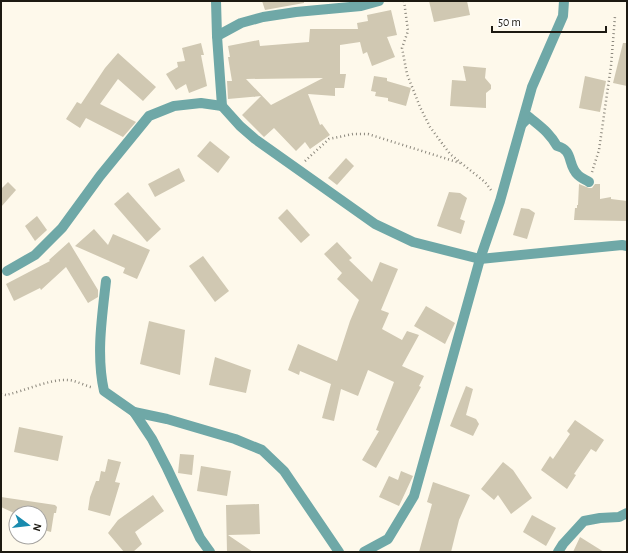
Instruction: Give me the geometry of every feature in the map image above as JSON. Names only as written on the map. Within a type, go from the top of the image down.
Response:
[{"type":"street","points":[[216,1],[222,106],[240,126],[375,224],[413,242],[480,258],[627,246]]},
{"type":"street","points":[[217,36],[241,23],[263,17],[296,12],[361,6],[379,1]]},
{"type":"street","points":[[364,552],[388,539],[414,496],[480,258],[500,202],[532,87],[563,16],[564,1]]},
{"type":"street","points":[[7,271],[35,256],[62,228],[100,176],[149,116],[174,106],[201,103],[222,106]]},
{"type":"street","points":[[522,124],[529,118],[544,129],[557,146],[563,148],[568,153],[578,175],[589,182]]},
{"type":"street","points":[[106,281],[101,333],[101,376],[104,392],[134,412],[167,419],[262,450],[284,471],[339,552]]},
{"type":"street","points":[[134,412],[168,468],[200,538],[210,552]]},
{"type":"street","points":[[558,552],[563,544],[584,521],[619,517],[627,513]]},
{"type":"path","points":[[404,1],[408,31],[402,48],[408,74],[430,127],[450,154],[485,182],[500,202]]},
{"type":"path","points":[[589,182],[599,150],[611,66],[615,16]]},
{"type":"path","points":[[297,168],[329,139],[353,134],[368,134],[463,164]]},
{"type":"path","points":[[1,394],[6,395],[51,382],[66,380],[75,381],[104,392]]},
{"type":"building","points":[[262,1],[304,1],[304,3],[265,10]]},
{"type":"building","points":[[429,1],[467,1],[470,15],[434,22]]},
{"type":"building","points":[[391,10],[397,35],[387,37],[395,57],[372,66],[367,52],[363,54],[360,42],[340,45],[340,74],[346,74],[344,88],[335,88],[335,96],[308,94],[320,125],[322,124],[330,135],[310,149],[305,142],[296,151],[274,128],[264,137],[242,115],[261,96],[228,99],[227,81],[232,81],[228,57],[230,57],[228,46],[259,40],[260,46],[309,42],[310,29],[358,29],[357,23],[368,21],[367,15]],"holes":[[[323,78],[271,105],[246,79]]]},
{"type":"building","points":[[201,43],[204,55],[201,55],[207,86],[189,93],[186,84],[176,90],[166,74],[178,67],[177,62],[185,61],[182,48]]},
{"type":"building","points":[[623,43],[627,43],[627,86],[613,83]]},
{"type":"building","points":[[118,53],[156,87],[143,101],[118,79],[100,104],[136,122],[123,137],[86,118],[80,128],[66,119],[77,102],[81,104],[105,68]]},
{"type":"building","points":[[463,66],[486,68],[485,78],[491,85],[491,89],[486,93],[486,108],[450,106],[452,80],[466,81]]},
{"type":"building","points":[[374,76],[387,78],[387,81],[411,88],[406,106],[388,101],[388,98],[375,96],[376,92],[371,91]]},
{"type":"building","points":[[585,76],[606,81],[600,112],[579,108]]},
{"type":"building","points":[[210,141],[230,157],[218,173],[197,156]]},
{"type":"building","points":[[346,158],[354,166],[337,185],[328,178]]},
{"type":"building","points":[[179,168],[185,181],[155,197],[148,184]]},
{"type":"building","points":[[8,182],[16,190],[1,207],[1,189]]},
{"type":"building","points":[[579,184],[592,188],[595,184],[600,184],[600,199],[611,197],[611,199],[627,201],[627,221],[574,220],[575,208],[577,208],[578,205]]},
{"type":"building","points":[[128,192],[161,229],[147,242],[114,204]]},
{"type":"building","points":[[449,192],[460,193],[467,198],[460,219],[465,221],[461,234],[437,226]]},
{"type":"building","points":[[521,208],[529,209],[535,213],[527,239],[513,235]]},
{"type":"building","points":[[287,209],[310,235],[301,243],[278,218]]},
{"type":"building","points":[[37,216],[47,230],[35,241],[25,226]]},
{"type":"building","points":[[94,229],[108,245],[113,234],[150,250],[137,279],[123,273],[125,268],[75,246]]},
{"type":"building","points":[[69,242],[98,290],[98,297],[88,303],[66,267],[41,290],[40,288],[14,301],[6,284],[50,261],[49,260]]},
{"type":"building","points":[[337,242],[352,258],[349,260],[372,282],[380,262],[398,269],[381,310],[389,313],[382,329],[402,340],[407,331],[419,335],[402,366],[424,376],[419,386],[421,387],[376,468],[362,460],[379,431],[376,430],[394,382],[368,370],[358,396],[341,389],[334,421],[322,418],[331,384],[300,371],[299,375],[288,370],[298,344],[337,361],[350,321],[359,300],[337,279],[342,273],[324,254]]},
{"type":"building","points":[[203,256],[229,291],[215,302],[189,266]]},
{"type":"building","points":[[426,306],[455,323],[445,344],[414,326]]},
{"type":"building","points":[[149,321],[185,330],[180,375],[140,364]]},
{"type":"building","points":[[215,357],[251,370],[246,393],[209,385]]},
{"type":"building","points":[[466,386],[473,389],[466,415],[476,419],[479,424],[473,436],[450,426]]},
{"type":"building","points":[[575,420],[604,440],[596,452],[591,449],[574,474],[576,475],[567,489],[541,470],[550,456],[553,459],[570,434],[567,431]]},
{"type":"building","points":[[19,427],[63,436],[58,461],[14,452]]},
{"type":"building","points":[[180,454],[194,455],[192,475],[178,473]]},
{"type":"building","points":[[108,459],[121,462],[115,482],[120,483],[110,516],[88,510],[90,497],[96,481],[99,481],[101,471],[105,472]]},
{"type":"building","points":[[503,462],[513,470],[532,498],[511,514],[498,495],[494,500],[481,489]]},
{"type":"building","points":[[201,466],[231,471],[227,496],[197,491]]},
{"type":"building","points":[[401,471],[413,476],[399,506],[379,497],[389,476],[398,480]]},
{"type":"building","points":[[433,482],[470,495],[459,520],[451,552],[419,552],[432,504],[427,502]]},
{"type":"building","points":[[153,495],[164,511],[135,532],[142,544],[133,552],[124,552],[108,533],[118,520]]},
{"type":"building","points":[[1,497],[55,505],[57,507],[56,513],[54,513],[51,532],[48,531],[48,505],[8,505],[8,510],[1,507]]},
{"type":"building","points":[[259,504],[260,534],[228,535],[253,552],[227,552],[226,505]]},
{"type":"building","points":[[532,515],[556,528],[546,546],[523,532]]},
{"type":"building","points":[[580,537],[604,552],[573,552]]}]
